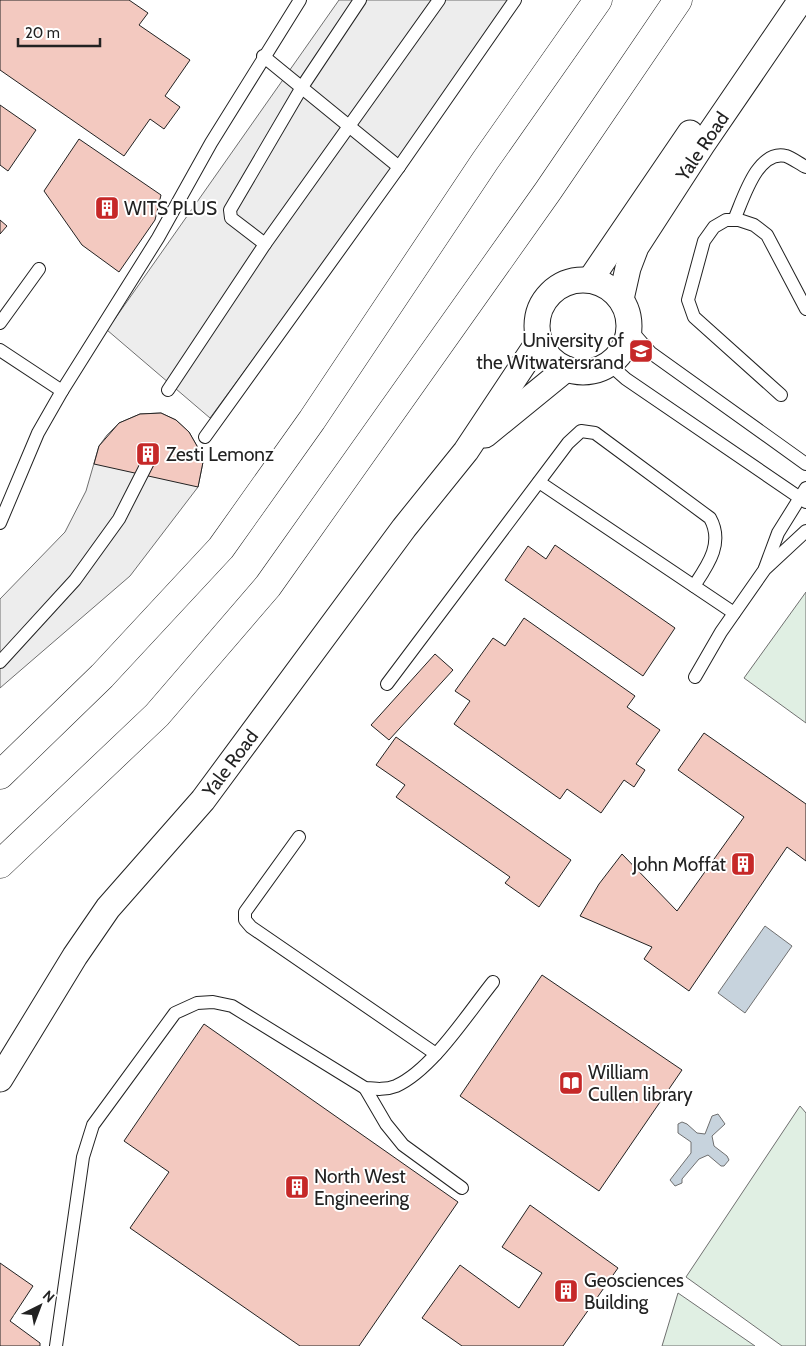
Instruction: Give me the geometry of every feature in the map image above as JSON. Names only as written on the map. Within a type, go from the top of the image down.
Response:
[{"type":"highway","points":[[0,775],[102,676],[221,548],[312,420],[485,161],[598,0]]},
{"type":"highway","points":[[0,864],[157,715],[268,586],[548,191],[678,0]]},
{"type":"street","name":"Yale Road","points":[[590,280],[781,0]]},
{"type":"street","name":"Yale Road","points":[[621,299],[628,268],[636,247],[702,145],[801,0]]},
{"type":"street","points":[[590,280],[602,284],[621,299],[627,313],[629,328],[626,342],[620,354],[609,364],[596,370],[581,372],[566,369],[546,353],[539,341],[536,322],[542,304],[554,289],[571,281],[590,280]]},
{"type":"street","name":"Yale Road","points":[[0,1079],[75,956],[108,908],[203,800],[404,528],[466,451],[539,341]]},
{"type":"street","name":"Yale Road","points":[[466,451],[566,369]]},
{"type":"lane","points":[[0,523],[38,433],[62,391],[158,238],[211,143],[300,0]]},
{"type":"lane","points":[[266,244],[231,218],[230,210],[302,87],[360,0]]},
{"type":"lane","points":[[168,390],[266,244],[439,0]]},
{"type":"lane","points":[[205,437],[399,167],[515,0]]},
{"type":"lane","points":[[264,56],[399,167]]},
{"type":"lane","points":[[734,220],[754,175],[765,161],[775,155],[787,156],[806,167]]},
{"type":"lane","points":[[781,395],[706,331],[694,318],[688,300],[704,241],[714,227],[726,220],[734,220],[754,225],[767,235],[806,309]]},
{"type":"lane","points":[[0,323],[39,269]]},
{"type":"lane","points":[[799,297],[806,285]]},
{"type":"lane","points":[[629,328],[651,353],[806,464]]},
{"type":"lane","points":[[0,350],[62,391]]},
{"type":"lane","points":[[609,364],[626,379],[804,496],[778,532],[764,570]]},
{"type":"lane","points":[[387,684],[575,435],[581,432],[595,432],[710,518],[714,525],[716,542],[711,560],[694,586]]},
{"type":"lane","points":[[0,662],[75,580],[119,519],[148,462]]},
{"type":"lane","points":[[539,482],[734,613]]},
{"type":"lane","points":[[695,677],[734,613],[764,570],[806,531]]},
{"type":"lane","points":[[299,837],[245,912],[245,920],[251,928],[436,1054]]},
{"type":"lane","points":[[365,1088],[382,1089],[395,1086],[415,1076],[436,1054],[493,982]]},
{"type":"lane","points":[[56,1346],[83,1157],[93,1125],[175,1013],[197,1003],[213,1002],[232,1006],[365,1088],[386,1124],[403,1145],[462,1188]]},
{"type":"green space","points":[[806,592],[806,723],[744,678]]},
{"type":"green space","points":[[800,1106],[806,1113],[806,1346],[782,1346],[686,1277]]},
{"type":"green space","points":[[678,1293],[755,1346],[662,1346]]},
{"type":"shaded area","points":[[339,0],[517,0],[210,418],[107,330]]},
{"type":"shaded area","points":[[161,413],[176,420],[189,432],[197,446],[203,462],[198,487],[130,576],[0,688],[0,599],[65,532],[86,491],[99,446],[107,435],[119,423],[140,414]]},
{"type":"shaded area","points":[[765,926],[792,946],[745,1013],[718,993]]},
{"type":"shaded area","points":[[718,1114],[725,1124],[712,1136],[714,1146],[727,1156],[729,1160],[724,1166],[721,1166],[708,1155],[699,1159],[682,1179],[682,1183],[675,1186],[670,1180],[691,1153],[691,1142],[678,1133],[678,1124],[682,1122],[697,1133],[705,1134],[712,1116]]},
{"type":"building","points":[[0,0],[129,0],[148,13],[139,25],[190,60],[165,96],[180,107],[164,129],[150,119],[124,156],[0,70]]},
{"type":"building","points":[[0,105],[36,130],[8,171],[0,165]]},
{"type":"building","name":"WITS PLUS","points":[[79,139],[161,195],[155,220],[119,272],[82,245],[44,191]]},
{"type":"building","points":[[0,220],[7,226],[0,234]]},
{"type":"building","name":"Zesti Lemonz","points":[[161,413],[176,420],[189,432],[197,446],[203,462],[198,487],[94,464],[99,446],[119,423],[140,414]]},
{"type":"building","points":[[555,545],[675,628],[643,676],[505,580],[528,546],[546,559]]},
{"type":"building","points":[[524,618],[635,696],[627,707],[660,730],[636,764],[645,770],[634,787],[624,780],[601,813],[567,789],[560,799],[454,724],[470,701],[455,691],[493,638],[505,646]]},
{"type":"building","points":[[435,654],[453,670],[389,740],[371,725]]},
{"type":"building","name":"John Moffat","points":[[704,733],[806,804],[806,861],[787,847],[689,991],[644,959],[652,947],[580,916],[599,884],[622,854],[677,911],[744,817],[678,770]]},
{"type":"building","points":[[396,737],[571,860],[539,907],[505,883],[510,877],[396,797],[405,785],[376,765]]},
{"type":"building","name":"William Cullen library","points":[[542,975],[682,1070],[599,1191],[460,1096]]},
{"type":"building","name":"North West Engineering","points":[[204,1024],[458,1202],[359,1346],[300,1346],[130,1228],[169,1172],[124,1141]]},
{"type":"building","name":"Geosciences Building","points":[[530,1205],[618,1268],[563,1346],[462,1346],[422,1318],[460,1265],[519,1308],[542,1273],[502,1247]]},
{"type":"building","points":[[0,1263],[33,1286],[10,1321],[40,1343],[40,1346],[0,1346]]},
{"type":"place","name":"WITS PLUS","points":[[107,208]]},
{"type":"place","name":"University of the Witwatersrand","points":[[641,351]]},
{"type":"place","name":"Zesti Lemonz","points":[[148,454]]},
{"type":"place","name":"John Moffat","points":[[743,864]]},
{"type":"place","name":"William Cullen library","points":[[571,1083]]},
{"type":"place","name":"North West Engineering","points":[[297,1187]]},
{"type":"place","name":"Geosciences Building","points":[[566,1291]]}]
